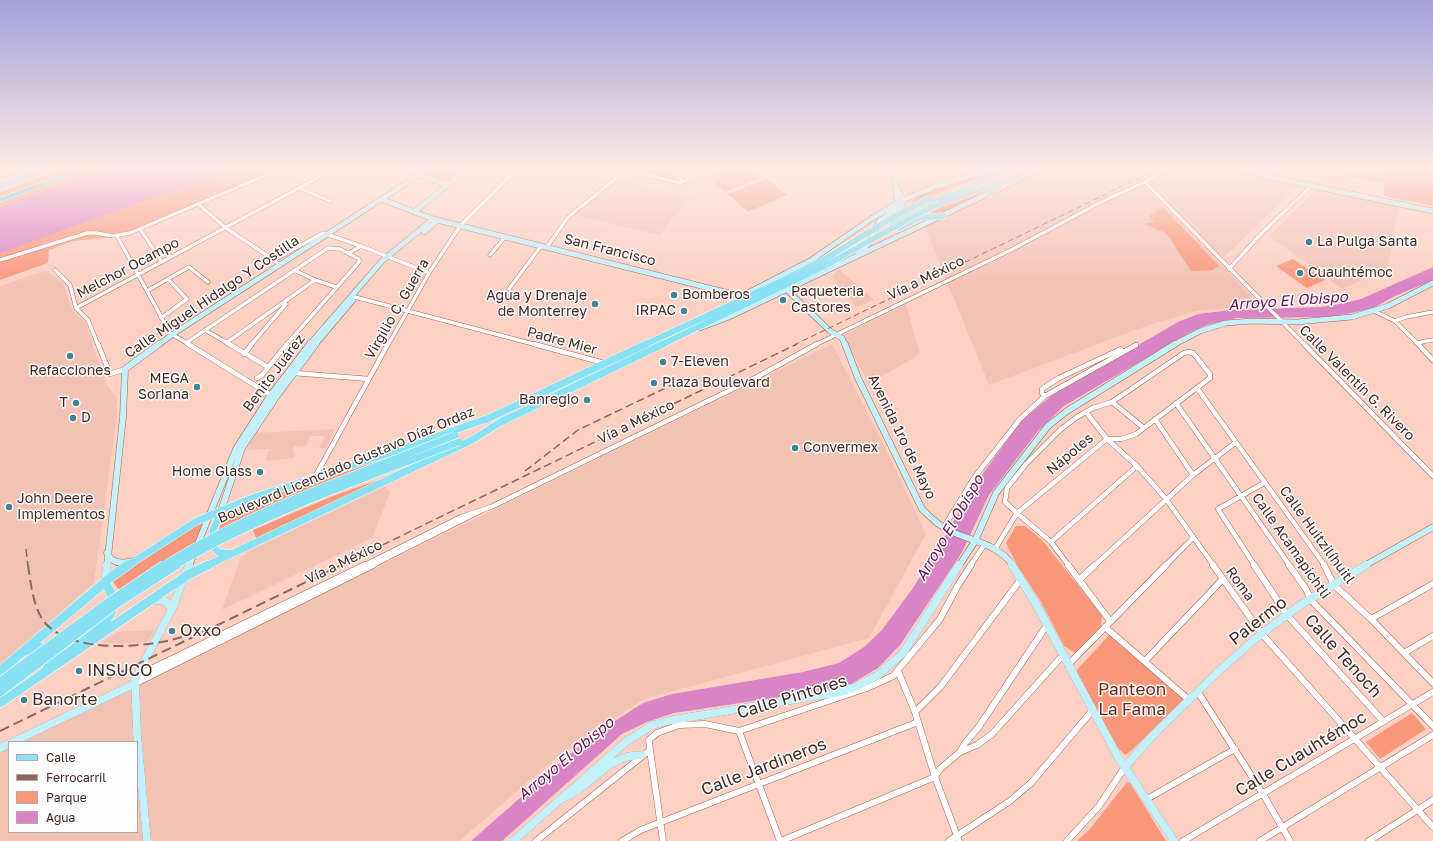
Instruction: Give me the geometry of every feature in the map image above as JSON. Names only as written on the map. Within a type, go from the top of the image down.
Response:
[{"type":"main road","name":"Boulevard Licenciado Gustavo Díaz Ordaz","points":[[0,682],[120,594],[186,552],[261,513],[504,420],[697,329],[827,261],[897,215],[915,206]]},
{"type":"main road","points":[[923,206],[895,220],[892,225],[899,228],[919,218],[943,216]]},
{"type":"main road","name":"Boulevard Licenciado Gustavo Díaz Ordaz","points":[[0,692],[125,599],[190,557],[231,535],[457,438],[489,418],[604,363],[870,241],[935,206]]},
{"type":"main road","points":[[0,671],[105,582],[178,532],[210,515],[252,498],[489,418]]},
{"type":"main road","points":[[0,703],[186,576],[472,440],[504,420]]},
{"type":"main road","points":[[221,511],[212,535],[213,546],[218,552],[232,554]]},
{"type":"main road","points":[[44,674],[65,653],[102,624],[111,614],[113,598],[111,590],[105,582]]},
{"type":"main road","points":[[16,658],[34,648],[44,648],[48,650],[51,653],[51,662],[44,674]]},
{"type":"street","points":[[0,260],[87,233],[97,232],[110,236],[117,236],[140,229],[193,206]]},
{"type":"street","points":[[201,206],[226,228],[274,260],[279,265]]},
{"type":"street","name":"Melchor Ocampo","points":[[76,308],[266,206]]},
{"type":"street","name":"Calle Miguel Hidalgo Y Costilla","points":[[105,582],[107,550],[123,417],[125,370],[172,335],[370,206]]},
{"type":"street","name":"San Francisco","points":[[399,206],[436,220],[741,296]]},
{"type":"street","points":[[414,212],[421,206]]},
{"type":"street","name":"Virgilio C. Guerra","points":[[315,477],[406,310],[460,226],[480,206]]},
{"type":"street","points":[[509,289],[568,216],[581,206]]},
{"type":"street","name":"Boulevard Licenciado Gustavo Díaz Ordaz","points":[[723,309],[741,296],[791,271],[830,248],[892,206]]},
{"type":"street","points":[[851,259],[870,241],[882,219],[902,206]]},
{"type":"street","name":"Boulevard Licenciado Gustavo Díaz Ordaz","points":[[697,329],[729,318],[963,206]]},
{"type":"street","name":"Vía a México","points":[[135,680],[757,377],[836,334],[1012,249],[1093,206]]},
{"type":"street","name":"Calle Valentín G. Rivero","points":[[1168,206],[1433,476]]},
{"type":"street","points":[[1229,269],[1260,235],[1291,206]]},
{"type":"street","points":[[1410,206],[1433,211]]},
{"type":"street","points":[[888,221],[889,213]]},
{"type":"street","points":[[874,217],[888,221],[895,220]]},
{"type":"street","name":"Benito Juárez","points":[[221,511],[240,452],[273,396],[305,350],[389,256],[436,220]]},
{"type":"street","points":[[140,229],[162,262]]},
{"type":"street","points":[[856,230],[860,238],[877,244],[888,242]]},
{"type":"street","points":[[274,260],[320,234],[328,234],[389,256],[429,273]]},
{"type":"street","points":[[117,236],[168,331],[172,335],[273,396]]},
{"type":"street","points":[[490,255],[505,237]]},
{"type":"street","points":[[344,251],[356,244]]},
{"type":"street","points":[[830,248],[842,244],[852,247],[855,254],[851,259]]},
{"type":"street","points":[[349,253],[361,246]]},
{"type":"street","points":[[186,343],[330,247],[349,253],[360,260],[262,375],[257,378]]},
{"type":"street","points":[[147,291],[190,267],[208,282]]},
{"type":"street","points":[[55,270],[70,285],[76,308],[88,320],[110,374],[125,370]]},
{"type":"street","points":[[294,270],[315,280],[336,287]]},
{"type":"street","points":[[161,318],[187,299],[168,279]]},
{"type":"street","points":[[226,343],[270,312],[288,302],[315,280]]},
{"type":"street","points":[[513,841],[627,740],[653,725],[672,720],[820,696],[855,687],[878,675],[892,664],[903,652],[973,541],[992,500],[1007,478],[1048,426],[1067,411],[1182,340],[1200,331],[1226,323],[1280,320],[1334,320],[1374,311],[1388,306],[1433,283]]},
{"type":"street","name":"Avenida 1ro de Mayo","points":[[787,290],[830,332],[842,338],[858,378],[916,498],[928,515],[945,528],[973,541],[985,544],[1004,555],[1021,579],[1118,758],[1174,841]]},
{"type":"street","name":"Benito Juárez","points":[[273,396],[294,373],[353,297]]},
{"type":"street","name":"Padre Mier","points":[[353,297],[604,363]]},
{"type":"street","points":[[244,354],[288,302]]},
{"type":"street","points":[[1374,311],[1395,321],[1433,360]]},
{"type":"street","points":[[1395,321],[1406,317],[1433,312]]},
{"type":"street","points":[[205,330],[268,367]]},
{"type":"street","points":[[1416,343],[1433,340]]},
{"type":"street","points":[[945,528],[974,478],[1020,419],[1045,396],[1136,345]]},
{"type":"street","points":[[1045,396],[1042,393],[1042,389],[1059,378],[1120,349]]},
{"type":"street","name":"Nápoles","points":[[995,549],[1016,514],[1107,439],[1129,437],[1144,428],[1208,379],[1210,374],[1195,355],[1189,352],[1184,352],[1112,402]]},
{"type":"street","points":[[294,373],[369,379]]},
{"type":"street","name":"Calle Huitzilíhuitl","points":[[1197,388],[1328,571],[1333,579],[1334,585],[1372,619],[1433,683]]},
{"type":"street","points":[[1110,621],[1051,542],[1016,514],[1005,502],[1005,495],[1007,488],[1026,464],[1061,429],[1086,412],[1112,402],[1144,428]]},
{"type":"street","name":"Calle Acamapichtli","points":[[1176,403],[1306,589],[1311,600],[1433,726]]},
{"type":"street","name":"Roma","points":[[1086,412],[1107,439],[1137,466],[1166,499],[1222,580],[1262,634],[1433,826]]},
{"type":"street","points":[[1155,419],[1193,475]]},
{"type":"street","name":"Benito Juárez","points":[[172,609],[236,449],[254,426]]},
{"type":"street","points":[[1079,580],[1193,475],[1236,443]]},
{"type":"street","points":[[1051,542],[1137,466]]},
{"type":"street","points":[[1240,496],[1264,483]]},
{"type":"street","name":"Calle Tenoch","points":[[1240,496],[1218,509],[1287,615],[1383,721]]},
{"type":"street","name":"Palermo","points":[[1125,767],[1133,755],[1198,692],[1262,634],[1287,615],[1334,585],[1433,527]]},
{"type":"street","points":[[138,741],[135,680],[172,609],[188,582],[194,575],[268,536]]},
{"type":"street","points":[[1068,665],[1193,538]]},
{"type":"street","name":"Calle Pintores","points":[[650,750],[649,740],[660,729],[673,726],[703,724],[730,727],[739,731],[867,688],[888,678],[898,671],[940,618],[957,587],[985,544]]},
{"type":"street","points":[[107,550],[109,558],[116,562],[126,562],[137,559]]},
{"type":"street","points":[[915,712],[941,686],[1021,579]]},
{"type":"street","points":[[1145,661],[1222,580]]},
{"type":"street","points":[[1372,619],[1433,584]]},
{"type":"street","points":[[146,603],[160,600],[166,601],[172,609]]},
{"type":"street","points":[[960,752],[965,743],[978,728],[1047,625]]},
{"type":"street","points":[[1105,627],[1190,700]]},
{"type":"street","points":[[1404,653],[1433,636]]},
{"type":"street","points":[[739,731],[780,841],[935,777],[946,762],[960,752],[977,745],[992,734],[1063,655]]},
{"type":"street","points":[[898,671],[915,712],[935,777],[958,838]]},
{"type":"street","points":[[15,741],[135,680]]},
{"type":"street","points":[[1198,692],[1263,794],[1290,841]]},
{"type":"street","name":"Calle Cuauhtémoc","points":[[1183,841],[1433,692]]},
{"type":"street","points":[[949,841],[958,838],[1010,801],[1031,783],[1092,711]]},
{"type":"street","name":"Calle Jardineros","points":[[622,841],[641,830],[918,722]]},
{"type":"street","points":[[1260,841],[1433,735]]},
{"type":"street","points":[[138,744],[147,841]]},
{"type":"street","points":[[1147,799],[1235,749]]},
{"type":"street","points":[[537,841],[650,750],[663,841]]},
{"type":"street","points":[[563,798],[584,788],[613,762],[621,757],[634,754],[642,755]]},
{"type":"street","points":[[1067,841],[1077,832],[1095,810],[1125,767]]},
{"type":"street","points":[[1370,841],[1433,800]]},
{"type":"shaded area","points":[[585,206],[682,206],[660,235],[575,215]]},
{"type":"shaded area","points":[[917,206],[1277,206],[1219,262],[1259,305],[1196,311],[1146,326],[989,385]]},
{"type":"shaded area","name":"La Pulga Santa","points":[[1299,206],[1399,206],[1388,269],[1342,289],[1269,236]]},
{"type":"shaded area","points":[[839,269],[874,300],[856,307],[832,277]]},
{"type":"shaded area","points":[[47,270],[63,283],[73,311],[85,322],[105,380],[108,387],[117,398],[116,422],[94,583],[0,666],[0,286]]},
{"type":"shaded area","points":[[906,304],[920,354],[869,384],[843,335]]},
{"type":"shaded area","points":[[832,344],[881,439],[926,534],[869,638],[644,699],[563,752],[459,841],[0,841],[0,751],[8,747],[8,833],[138,833],[138,741],[21,741]]},
{"type":"shaded area","points":[[335,429],[326,448],[319,448],[325,436],[310,436],[306,447],[294,446],[294,458],[265,461],[269,449],[248,450],[255,433]]},
{"type":"shaded area","points":[[386,486],[390,493],[372,538],[222,610],[241,556],[246,555],[247,552]]},
{"type":"shaded area","points":[[154,630],[148,642],[117,644],[102,642],[118,632]]},
{"type":"green space","points":[[0,206],[189,206],[116,237],[73,241],[49,250],[48,263],[0,280]]},
{"type":"green space","points":[[742,206],[761,206],[748,212]]},
{"type":"green space","points":[[940,206],[955,206],[937,215],[928,215]]},
{"type":"green space","points":[[1163,207],[1219,266],[1213,270],[1191,271],[1166,233],[1144,224],[1154,222],[1149,216]]},
{"type":"green space","name":"Cuauhtémoc","points":[[1293,259],[1325,280],[1307,288],[1276,266]]},
{"type":"green space","points":[[465,427],[288,499],[218,530],[228,512],[301,484]]},
{"type":"green space","points":[[383,479],[256,538],[253,530],[333,496]]},
{"type":"green space","points":[[205,521],[197,542],[120,591],[113,582],[169,541]]},
{"type":"green space","points":[[1016,526],[1025,526],[1041,539],[1102,615],[1101,626],[1075,653],[1064,646],[1041,602],[1017,565],[1006,543]]},
{"type":"green space","name":"Panteon La Fama","points":[[1111,633],[1185,698],[1131,751],[1125,755],[1118,748],[1076,671]]},
{"type":"green space","points":[[1412,713],[1426,729],[1380,759],[1366,742]]},
{"type":"green space","points":[[1127,782],[1130,783],[1166,841],[1077,841],[1089,830]]},
{"type":"water","points":[[2,206],[129,206],[0,253],[0,207]]},
{"type":"water","name":"Arroyo El Obispo","points":[[1433,267],[1433,280],[1395,296],[1373,308],[1330,317],[1236,318],[1207,325],[1190,332],[1064,406],[1038,431],[989,495],[961,554],[900,645],[878,668],[851,684],[806,693],[674,713],[647,722],[622,734],[502,841],[471,841],[578,747],[643,703],[672,694],[803,672],[839,663],[864,647],[882,630],[913,588],[974,486],[1021,421],[1051,396],[1178,322],[1198,314],[1232,310],[1322,307],[1345,303],[1361,299]]},
{"type":"railway","points":[[794,345],[1081,206]]},
{"type":"railway","points":[[339,566],[797,344]]},
{"type":"railway","points":[[525,471],[578,430],[674,384]]},
{"type":"railway","points":[[26,549],[28,566]]},
{"type":"railway","points":[[28,565],[33,596],[38,611],[46,624],[58,634],[74,640],[111,646],[150,644],[182,637]]},
{"type":"railway","points":[[0,731],[341,565]]},
{"type":"place","name":"La Pulga Santa","points":[[1309,242]]},
{"type":"place","name":"Cuauhtémoc","points":[[1300,273]]},
{"type":"place","name":"Bomberos","points":[[674,295]]},
{"type":"place","name":"Paqueteria Castores","points":[[783,300]]},
{"type":"place","name":"Agua y Drenaje de Monterrey","points":[[595,304]]},
{"type":"place","name":"IRPAC","points":[[684,311]]},
{"type":"place","name":"Refacciones","points":[[70,356]]},
{"type":"place","name":"7-Eleven","points":[[663,362]]},
{"type":"place","name":"Plaza Boulevard","points":[[654,383]]},
{"type":"place","name":"MEGA Soriana","points":[[197,387]]},
{"type":"place","name":"Banregio","points":[[587,400]]},
{"type":"place","name":"T","points":[[76,403]]},
{"type":"place","name":"D","points":[[73,418]]},
{"type":"place","name":"Convermex","points":[[795,448]]},
{"type":"place","name":"Home Glass","points":[[260,472]]},
{"type":"place","name":"John Deere Implementos","points":[[9,507]]},
{"type":"place","name":"Oxxo","points":[[172,631]]},
{"type":"place","name":"INSUCO","points":[[79,671]]},
{"type":"place","name":"Banorte","points":[[24,700]]}]
